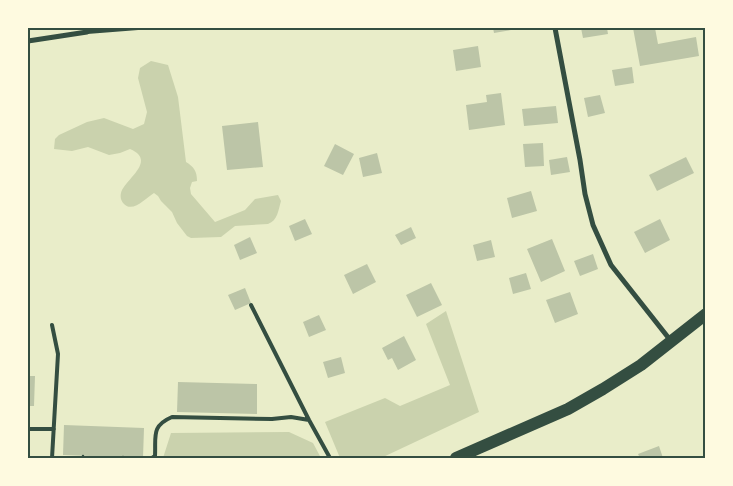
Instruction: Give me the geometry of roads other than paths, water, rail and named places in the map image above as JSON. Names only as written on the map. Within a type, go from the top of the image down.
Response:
[{"type":"main road","points":[[456,458],[568,408],[603,389],[641,365],[706,314]]},
{"type":"street","points":[[555,28],[584,194],[593,225],[611,265],[671,341]]},
{"type":"street","points":[[28,40],[86,30]]},
{"type":"lane","points":[[86,30],[138,28]]},
{"type":"lane","points":[[252,304],[309,420],[330,458]]},
{"type":"lane","points":[[52,325],[58,354],[52,458]]},
{"type":"lane","points":[[152,458],[155,456],[156,428],[162,421],[172,417],[291,418],[309,420]]},
{"type":"lane","points":[[28,429],[54,429]]}]
